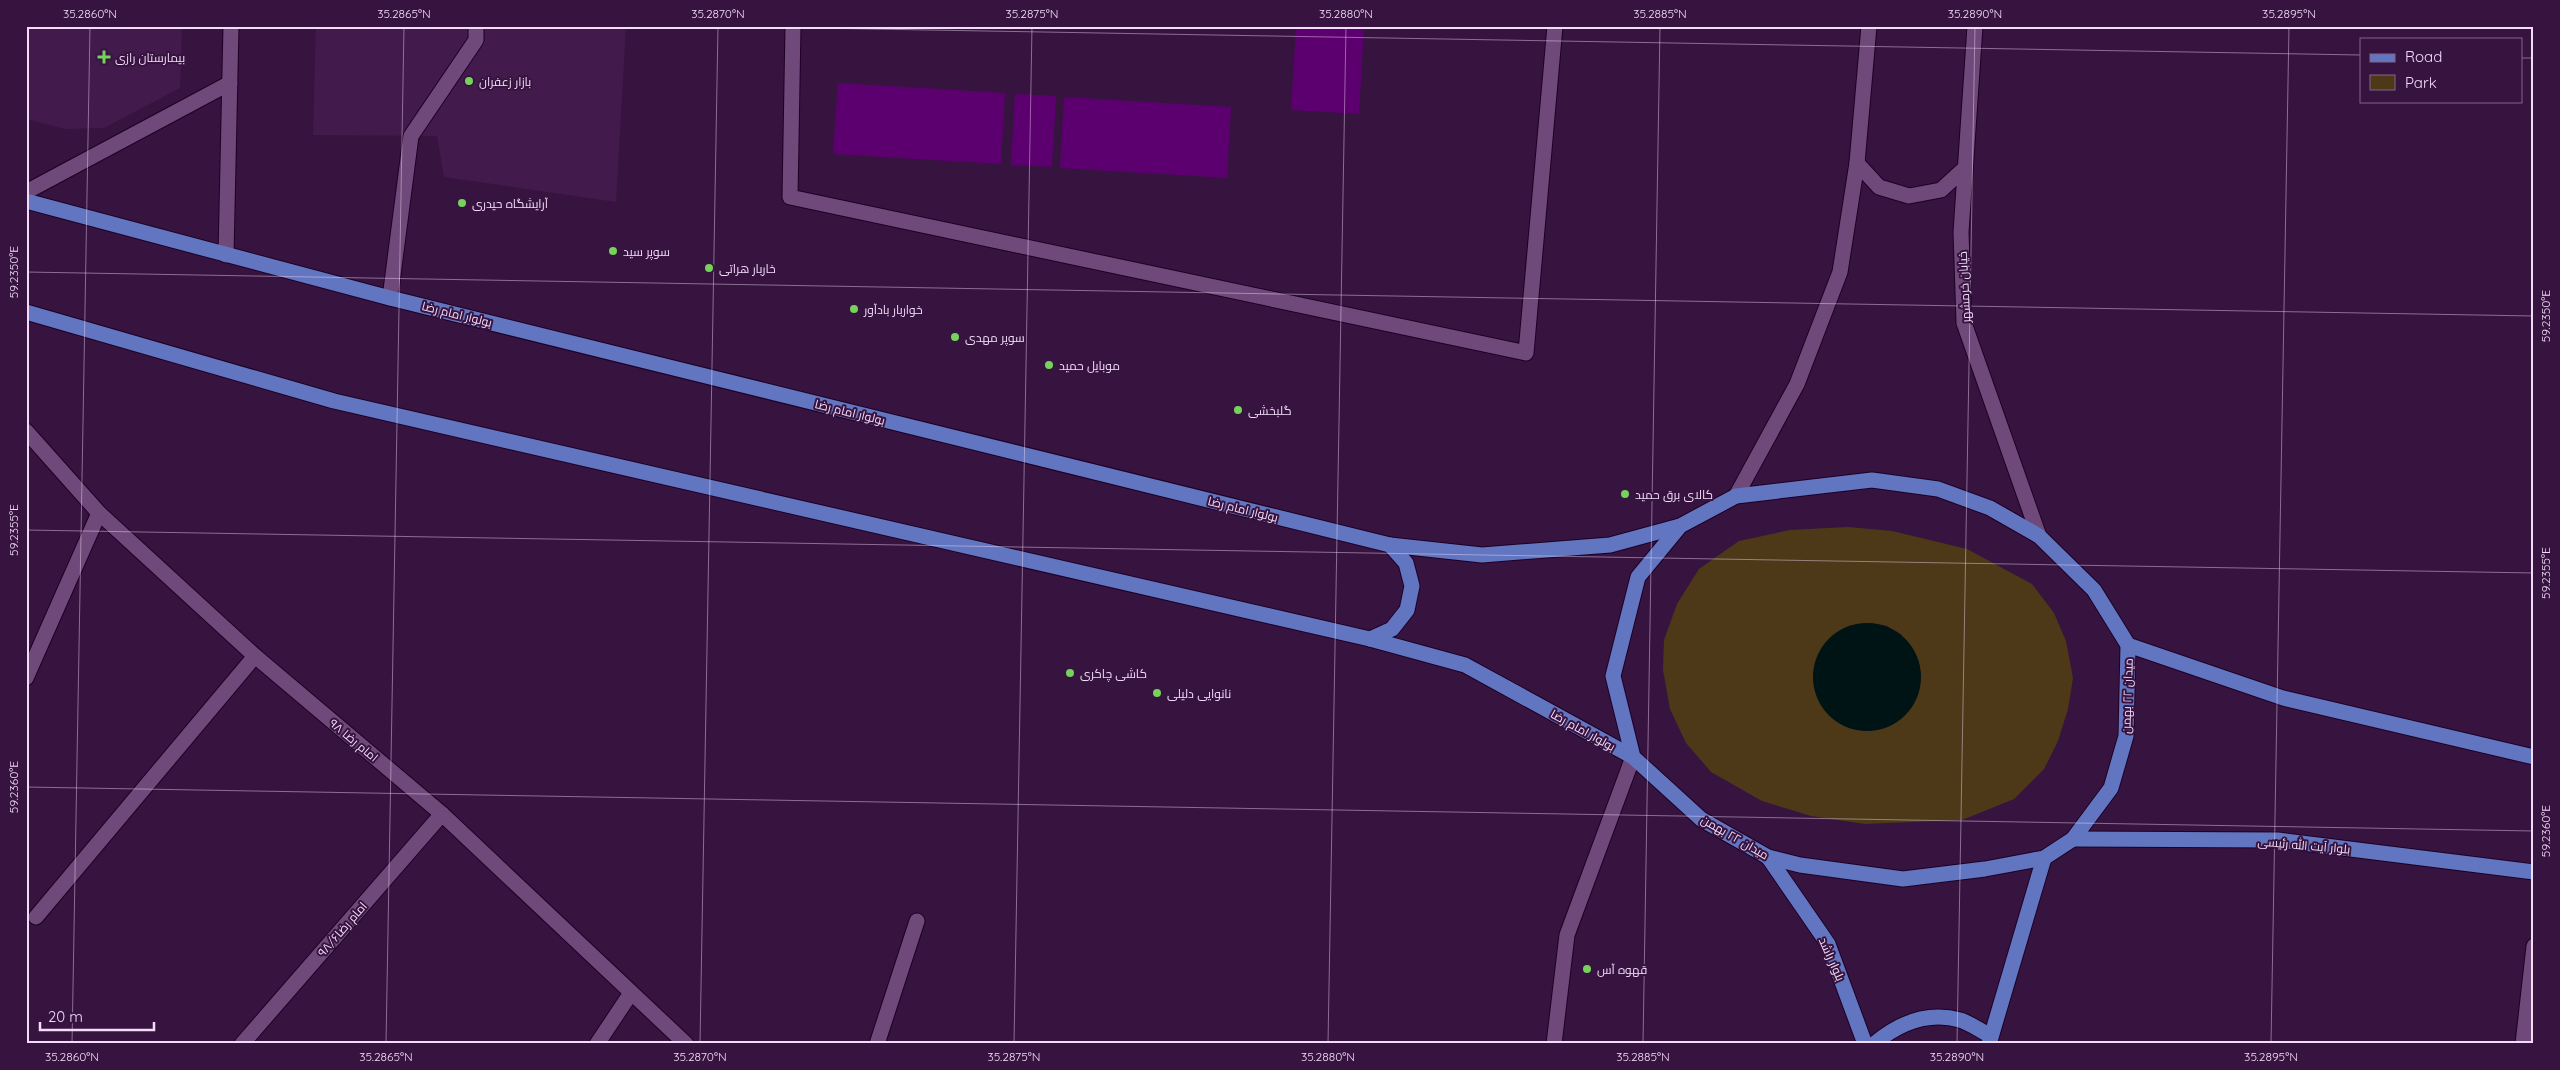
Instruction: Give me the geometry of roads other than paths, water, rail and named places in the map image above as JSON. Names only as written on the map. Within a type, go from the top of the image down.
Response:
[{"type":"main road","name":"بولوار امام رضا","points":[[26,201],[390,298],[1390,545],[1482,555],[1610,545],[1680,526]]},
{"type":"main road","name":"بولوار امام رضا","points":[[26,312],[334,401],[1370,639],[1464,664],[1633,757]]},
{"type":"main road","name":"میدان ۲۲ بهمن","points":[[1872,480],[1938,489],[1990,508],[2038,536],[2094,590],[2128,645],[2126,736],[2111,788],[2074,839],[2044,858],[1985,869],[1903,879],[1800,865],[1768,857],[1701,819],[1633,757],[1613,676],[1638,577],[1680,526],[1736,496],[1872,480]]},
{"type":"main road","points":[[1370,639],[1392,629],[1407,610],[1412,586],[1406,563],[1390,545]]},
{"type":"main road","points":[[2128,645],[2283,698],[2534,757]]},
{"type":"main road","name":"بلوار آیت الله رئیسی","points":[[2074,839],[2278,840],[2534,872]]},
{"type":"main road","name":"بلوار راشد","points":[[1768,857],[1828,944],[1865,1044]]},
{"type":"main road","points":[[1874,1044],[1894,1028],[1926,1017],[1960,1020],[1990,1040],[2044,858]]},
{"type":"street","points":[[226,255],[231,26]]},
{"type":"street","points":[[390,298],[411,136],[476,40],[476,26]]},
{"type":"street","points":[[793,26],[790,197],[1526,353],[1555,26]]},
{"type":"street","points":[[1736,496],[1797,384],[1840,272],[1857,163],[1870,26]]},
{"type":"street","name":"خیابان خرمشهر","points":[[1976,26],[1964,168],[1961,232],[1964,323],[2038,536]]},
{"type":"street","points":[[26,192],[230,84]]},
{"type":"street","points":[[1857,163],[1879,187],[1909,196],[1941,190],[1964,168]]},
{"type":"street","name":"امام رضا ۹۸","points":[[26,431],[99,514],[254,656],[442,814],[686,1044]]},
{"type":"street","points":[[26,678],[99,514]]},
{"type":"street","points":[[36,917],[254,656]]},
{"type":"street","points":[[1554,1044],[1567,935],[1633,757]]},
{"type":"street","name":"امام رضا۹۸/۶","points":[[242,1044],[442,814]]},
{"type":"street","points":[[877,1044],[916,921]]},
{"type":"street","points":[[2523,1044],[2534,946]]},
{"type":"street","points":[[597,1044],[631,993]]},
{"type":"place","name":"بیمارستان رازی","points":[[104,57]]},
{"type":"place","name":"بازار زعفران","points":[[469,81]]},
{"type":"place","name":"آرایشگاه حیدری","points":[[462,203]]},
{"type":"place","name":"سوپر سید","points":[[613,251]]},
{"type":"place","name":"خاربار هراتی","points":[[709,268]]},
{"type":"place","name":"خواربار بادآور","points":[[854,309]]},
{"type":"place","name":"سوپر مهدی","points":[[955,337]]},
{"type":"place","name":"موبایل حمید","points":[[1049,365]]},
{"type":"place","name":"گلبخشی","points":[[1238,410]]},
{"type":"place","name":"کالای برق حمید","points":[[1625,494]]},
{"type":"place","name":"کاشی چاکری","points":[[1070,673]]},
{"type":"place","name":"نانوایی دلیلی","points":[[1157,693]]},
{"type":"place","name":"قهوه آس","points":[[1587,969]]}]
